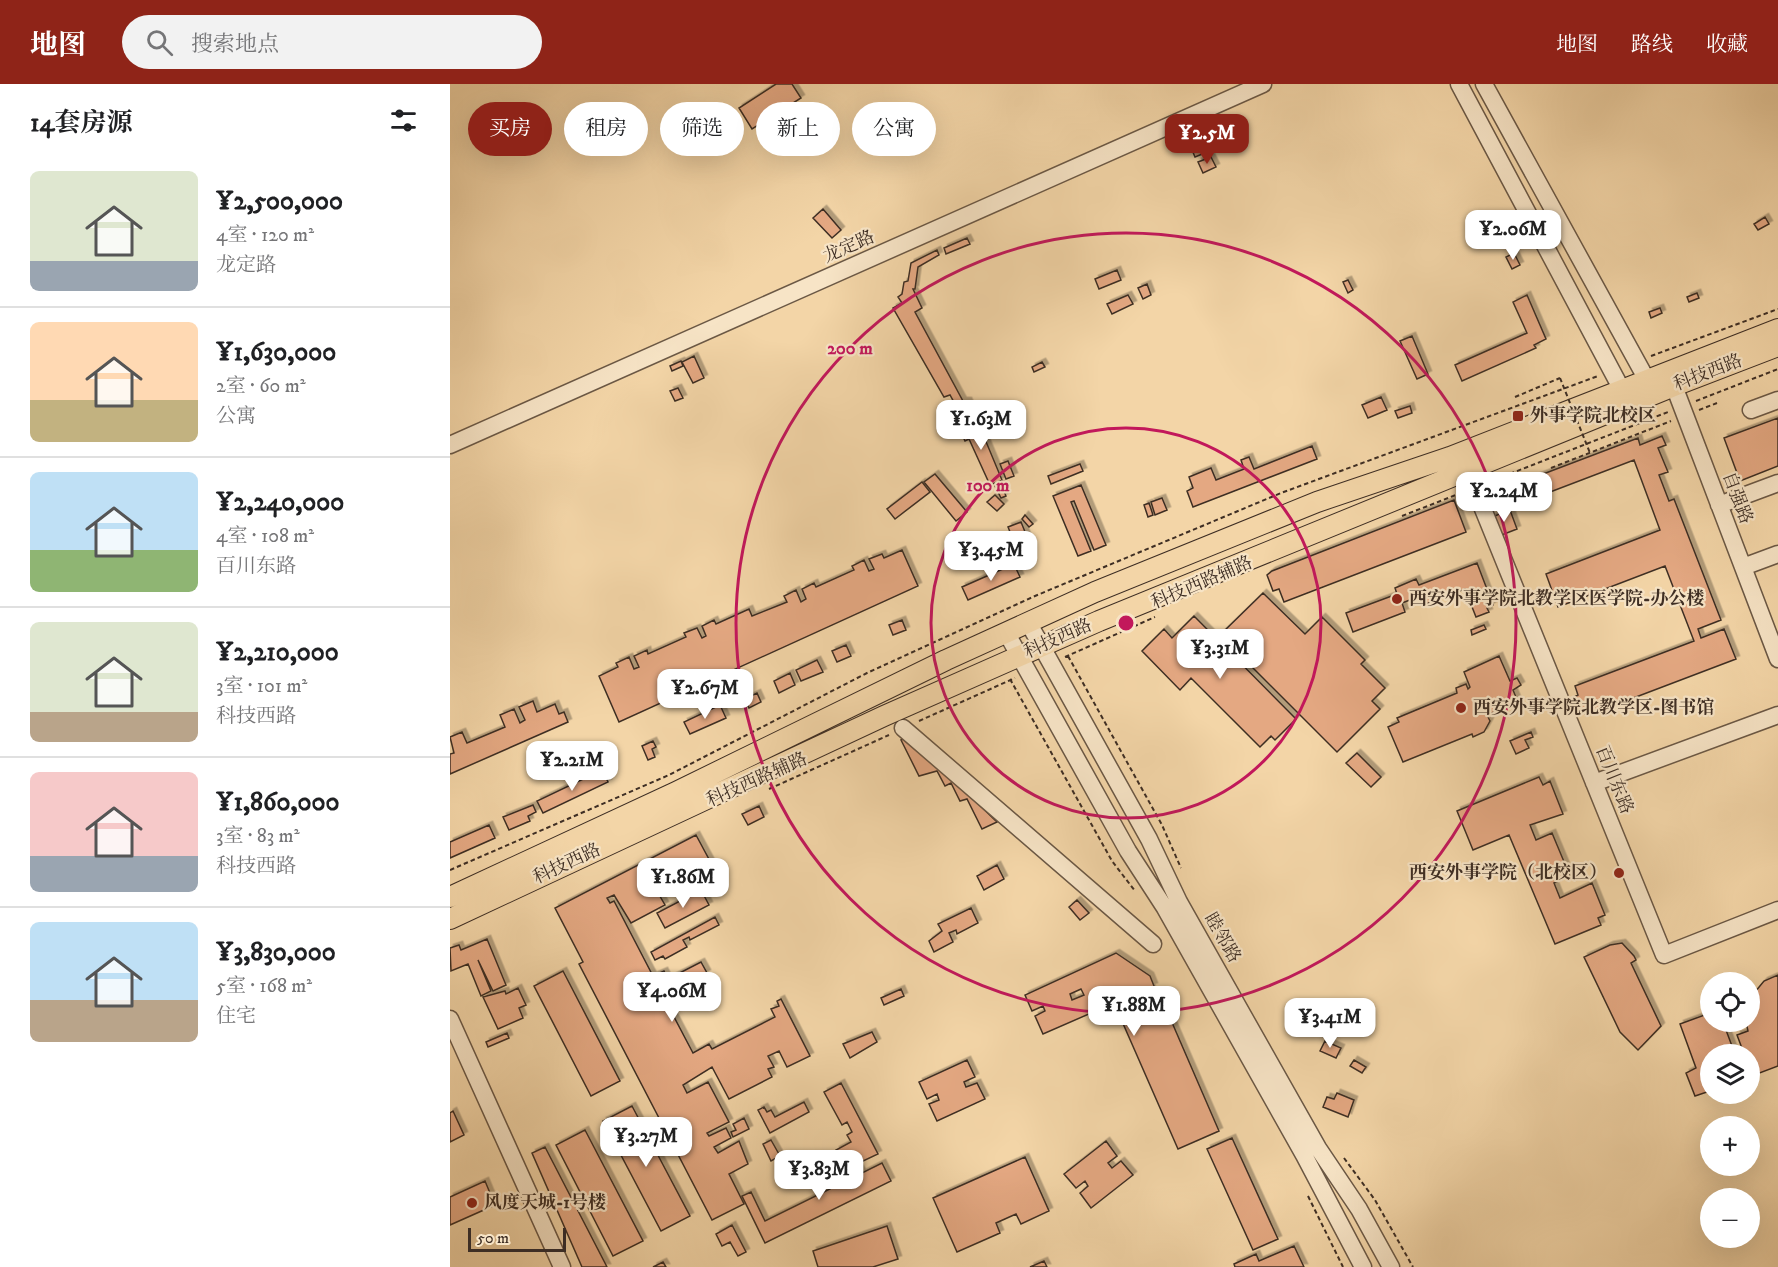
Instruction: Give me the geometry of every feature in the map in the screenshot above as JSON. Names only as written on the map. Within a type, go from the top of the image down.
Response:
[{"type":"main road","name":"科技西路","points":[[450,897],[676,792],[1036,618],[1317,502],[1450,457],[1778,329]]},
{"type":"main road","name":"科技西路","points":[[450,919],[884,716],[1024,664],[1471,480],[1674,386],[1778,346]]},
{"type":"street","name":"龙定路","points":[[450,446],[1263,84]]},
{"type":"street","points":[[1459,84],[1622,390]]},
{"type":"street","points":[[1484,84],[1647,380]]},
{"type":"street","name":"自强路","points":[[1674,386],[1778,659]]},
{"type":"street","points":[[1751,410],[1778,400]]},
{"type":"street","name":"百川东路","points":[[1471,480],[1664,955],[1778,910]]},
{"type":"street","points":[[1719,505],[1778,483]]},
{"type":"street","points":[[1743,567],[1778,554]]},
{"type":"street","name":"睦邻路","points":[[1036,618],[1055,651],[1185,912],[1318,1148],[1359,1209],[1391,1267]]},
{"type":"street","name":"睦邻路","points":[[1006,632],[1128,851],[1165,908],[1212,990],[1304,1155],[1363,1267]]},
{"type":"street","points":[[1594,783],[1778,715]]},
{"type":"street","points":[[903,728],[1153,944]]},
{"type":"street","points":[[450,1019],[562,1267]]},
{"type":"path","points":[[1551,468],[1590,453],[1778,369]]},
{"type":"path","points":[[1515,397],[1560,378],[1590,453]]},
{"type":"path","points":[[1397,518],[1471,480],[1683,412],[1718,403]]},
{"type":"path","points":[[1035,596],[1036,618]]},
{"type":"path","name":"科技西路辅路","points":[[1055,651],[1159,615]]},
{"type":"path","points":[[1055,651],[1162,825],[1183,873]]},
{"type":"path","name":"科技西路辅路","points":[[765,791],[903,728],[1024,664]]},
{"type":"path","points":[[1341,1154],[1375,1200],[1413,1267]]},
{"type":"building","points":[[776,84],[792,84],[801,98],[795,102],[756,102],[756,126],[752,129],[744,116],[744,105]]},
{"type":"building","points":[[1234,127],[1239,139],[1195,157],[1190,145]]},
{"type":"building","points":[[1211,157],[1216,167],[1203,173],[1198,162]]},
{"type":"building","points":[[823,209],[841,230],[832,238],[813,218]]},
{"type":"building","points":[[1765,217],[1769,224],[1758,230],[1754,224]]},
{"type":"building","points":[[967,238],[970,244],[946,254],[944,248]]},
{"type":"building","points":[[937,250],[939,255],[918,267],[915,289],[913,289],[922,308],[915,312],[963,401],[968,401],[971,408],[954,416],[951,409],[956,406],[950,395],[944,397],[893,308],[902,303],[898,297],[902,294],[904,282],[908,281],[911,263]]},
{"type":"building","points":[[1514,253],[1520,265],[1512,269],[1506,257]]},
{"type":"building","points":[[1117,270],[1121,280],[1099,289],[1095,279]]},
{"type":"building","points":[[1348,280],[1353,290],[1348,293],[1343,282]]},
{"type":"building","points":[[1147,284],[1151,295],[1143,299],[1138,288]]},
{"type":"building","points":[[1697,293],[1699,298],[1689,302],[1687,297]]},
{"type":"building","points":[[1128,295],[1133,304],[1112,314],[1107,304]]},
{"type":"building","points":[[1527,295],[1546,339],[1534,345],[1536,348],[1462,381],[1455,365],[1527,333],[1513,302]]},
{"type":"building","points":[[1660,308],[1662,313],[1651,318],[1649,312]]},
{"type":"building","points":[[1412,336],[1428,374],[1417,379],[1400,341]]},
{"type":"building","points":[[694,356],[704,378],[693,383],[682,362]]},
{"type":"building","points":[[681,361],[683,366],[672,371],[670,366]]},
{"type":"building","points":[[1042,362],[1045,367],[1034,372],[1032,367]]},
{"type":"building","points":[[678,388],[683,398],[675,401],[670,391]]},
{"type":"building","points":[[1381,397],[1387,410],[1368,418],[1362,405]]},
{"type":"building","points":[[1410,406],[1412,413],[1398,418],[1395,411]]},
{"type":"building","points":[[1778,418],[1778,466],[1740,481],[1724,438]]},
{"type":"building","points":[[977,420],[1002,480],[990,485],[969,439],[965,441],[959,428]]},
{"type":"building","points":[[1662,436],[1666,445],[1658,448],[1668,472],[1659,475],[1669,501],[1674,499],[1721,620],[1698,629],[1701,638],[1724,629],[1736,659],[1586,716],[1584,710],[1580,711],[1574,697],[1578,695],[1575,686],[1694,641],[1665,566],[1558,607],[1546,574],[1660,530],[1634,460],[1537,497],[1530,479],[1638,438],[1640,445]]},
{"type":"building","points":[[1312,446],[1317,459],[1193,507],[1187,491],[1193,488],[1189,477],[1211,468],[1216,480],[1244,469],[1241,460],[1249,457],[1254,469]]},
{"type":"building","points":[[1008,461],[1014,476],[1006,479],[1000,464]]},
{"type":"building","points":[[1080,464],[1083,471],[1051,484],[1048,476]]},
{"type":"building","points":[[935,474],[967,512],[956,521],[924,482]]},
{"type":"building","points":[[922,482],[930,492],[895,519],[887,509]]},
{"type":"building","points":[[1001,484],[1006,496],[1001,498],[995,486]]},
{"type":"building","points":[[1081,485],[1106,545],[1094,550],[1074,501],[1071,502],[1091,551],[1078,556],[1053,496]]},
{"type":"building","points":[[995,495],[1004,504],[997,511],[987,502]]},
{"type":"building","points":[[1162,498],[1167,510],[1155,515],[1151,502]]},
{"type":"building","points":[[1454,500],[1466,532],[1284,602],[1279,589],[1273,591],[1267,575],[1272,571]]},
{"type":"building","points":[[1149,503],[1153,515],[1148,517],[1144,505]]},
{"type":"building","points":[[1510,510],[1517,529],[1499,536],[1492,517]]},
{"type":"building","points":[[1025,515],[1033,524],[1029,527],[1022,519]]},
{"type":"building","points":[[1021,522],[1032,549],[1019,554],[1008,527]]},
{"type":"building","points":[[902,550],[918,586],[619,722],[599,676],[618,667],[616,663],[629,657],[634,669],[639,667],[634,656],[647,650],[648,654],[686,637],[684,633],[697,628],[702,638],[706,636],[702,626],[714,620],[716,624],[749,609],[752,616],[787,602],[784,596],[796,590],[801,602],[806,599],[802,589],[814,583],[816,587],[854,570],[852,566],[864,560],[869,571],[874,569],[869,559],[882,554],[884,558]]},
{"type":"building","name":"西安外事学院北教学区医学院-办公楼","points":[[1477,563],[1493,605],[1487,608],[1489,612],[1476,617],[1465,589],[1426,604],[1423,595],[1402,603],[1405,612],[1353,632],[1346,613],[1397,594],[1395,588],[1416,579],[1419,585]]},
{"type":"building","points":[[1014,564],[1020,577],[968,600],[962,587]]},
{"type":"building","points":[[1263,593],[1305,634],[1322,617],[1365,660],[1361,664],[1385,688],[1372,701],[1380,709],[1337,752],[1220,635]]},
{"type":"building","points":[[1194,616],[1296,719],[1275,740],[1271,736],[1260,747],[1191,678],[1180,690],[1142,651],[1164,629],[1172,638]]},
{"type":"building","points":[[902,620],[906,630],[893,635],[889,625]]},
{"type":"building","points":[[1484,625],[1486,629],[1472,635],[1471,630]]},
{"type":"building","points":[[846,645],[851,656],[837,662],[832,651]]},
{"type":"building","name":"西安外事学院北教学区-图书馆","points":[[1499,656],[1510,681],[1517,678],[1521,685],[1513,690],[1518,702],[1487,715],[1490,721],[1484,732],[1473,737],[1472,734],[1403,762],[1388,727],[1399,722],[1397,718],[1457,693],[1456,688],[1466,684],[1468,689],[1470,687],[1464,672]]},
{"type":"building","points":[[817,660],[823,672],[801,681],[796,670]]},
{"type":"building","points":[[790,673],[795,685],[779,693],[774,681]]},
{"type":"building","points":[[757,693],[761,702],[749,708],[745,699]]},
{"type":"building","points":[[533,701],[537,712],[555,704],[559,714],[564,712],[568,722],[450,774],[450,754],[454,753],[450,737],[462,732],[467,743],[505,727],[500,715],[514,709],[520,723],[525,720],[519,707]]},
{"type":"building","points":[[720,705],[726,718],[690,734],[684,722]]},
{"type":"building","points":[[1531,732],[1533,737],[1525,740],[1529,748],[1516,754],[1510,741]]},
{"type":"building","points":[[909,737],[997,822],[982,829],[967,799],[960,801],[951,783],[945,786],[937,771],[919,776],[901,740]]},
{"type":"building","points":[[653,741],[656,747],[652,749],[655,757],[648,760],[642,746]]},
{"type":"building","points":[[1357,753],[1381,777],[1371,787],[1346,763]]},
{"type":"building","points":[[602,770],[608,782],[543,813],[537,801]]},
{"type":"building","points":[[1539,777],[1543,785],[1550,781],[1563,814],[1530,825],[1536,840],[1552,833],[1570,876],[1554,883],[1560,898],[1592,883],[1605,915],[1598,918],[1601,925],[1555,944],[1509,835],[1473,850],[1457,811]]},
{"type":"building","points":[[533,805],[536,812],[528,816],[530,821],[509,830],[503,817]]},
{"type":"building","points":[[759,806],[764,817],[748,825],[742,814]]},
{"type":"building","points":[[489,825],[495,838],[450,858],[450,842]]},
{"type":"building","points":[[696,835],[711,863],[657,891],[665,905],[631,923],[614,895],[607,898],[610,903],[614,901],[653,976],[664,971],[668,979],[701,962],[707,973],[663,996],[693,1053],[709,1044],[712,1049],[775,1017],[771,1009],[779,1006],[777,1001],[781,999],[810,1056],[787,1067],[779,1051],[768,1056],[774,1067],[768,1069],[772,1077],[729,1099],[712,1067],[683,1085],[687,1093],[708,1082],[729,1122],[707,1133],[709,1136],[726,1128],[731,1138],[714,1147],[718,1153],[739,1141],[748,1164],[729,1174],[744,1204],[712,1220],[579,964],[583,962],[555,908]]},
{"type":"building","points":[[997,865],[1004,879],[984,890],[977,876]]},
{"type":"building","points":[[701,890],[709,905],[665,928],[657,913]]},
{"type":"building","points":[[1077,900],[1089,913],[1080,920],[1069,907]]},
{"type":"building","points":[[971,908],[978,923],[957,934],[956,930],[949,933],[953,942],[934,952],[929,941],[942,931],[938,924]]},
{"type":"building","points":[[715,917],[719,925],[690,940],[689,937],[683,940],[687,947],[665,959],[663,956],[655,960],[651,952]]},
{"type":"building","points":[[487,939],[506,985],[493,991],[478,960],[491,991],[481,996],[468,964],[451,971],[450,948],[459,945],[461,950]]},
{"type":"building","points":[[1622,943],[1636,960],[1631,963],[1661,1026],[1638,1050],[1620,1032],[1584,957],[1610,945]]},
{"type":"building","points":[[1116,953],[1150,976],[1154,986],[1151,987],[1152,991],[1159,1006],[1164,1004],[1219,1131],[1178,1149],[1114,1003],[1043,1034],[1035,1016],[1045,1011],[1043,1006],[1032,1011],[1025,995]],"holes":[[[1081,989],[1084,995],[1072,1000],[1070,994]]]},
{"type":"building","points":[[563,971],[620,1081],[591,1096],[534,986]]},
{"type":"building","points":[[1778,975],[1778,1066],[1760,1073],[1760,1044],[1740,1044],[1737,1035],[1745,1032],[1760,1032],[1760,986],[1764,981]]},
{"type":"building","points":[[518,988],[526,1005],[519,1008],[523,1018],[498,1029],[483,997],[505,991],[506,994]]},
{"type":"building","points":[[901,989],[904,996],[884,1005],[881,998]]},
{"type":"building","points":[[1700,1017],[1700,1032],[1727,1032],[1731,1044],[1700,1044],[1700,1094],[1695,1096],[1686,1073],[1696,1068],[1680,1024]]},
{"type":"building","points":[[872,1032],[877,1042],[850,1058],[843,1044]]},
{"type":"building","points":[[507,1033],[509,1038],[488,1047],[486,1042]]},
{"type":"building","points":[[1325,1041],[1341,1048],[1336,1058],[1320,1051]]},
{"type":"building","points":[[967,1060],[975,1077],[964,1082],[966,1087],[977,1083],[985,1099],[937,1121],[929,1104],[939,1100],[937,1094],[927,1099],[919,1082]]},
{"type":"building","points":[[1354,1060],[1366,1067],[1362,1073],[1350,1066]]},
{"type":"building","points":[[841,1083],[878,1154],[861,1162],[859,1158],[845,1165],[836,1150],[851,1142],[847,1135],[852,1132],[847,1122],[842,1125],[824,1092]]},
{"type":"building","points":[[1337,1093],[1354,1100],[1348,1117],[1323,1107],[1327,1097],[1334,1099]]},
{"type":"building","points":[[804,1102],[809,1112],[770,1133],[758,1110],[764,1107],[767,1112],[771,1110],[775,1117]]},
{"type":"building","points":[[632,1106],[690,1216],[661,1231],[603,1121]]},
{"type":"building","points":[[453,1111],[464,1135],[450,1142],[450,1113]]},
{"type":"building","points":[[744,1118],[749,1129],[733,1137],[731,1132],[736,1130],[733,1124]]},
{"type":"building","points":[[585,1130],[643,1241],[613,1256],[556,1145]]},
{"type":"building","points":[[1232,1138],[1278,1239],[1253,1250],[1207,1149]]},
{"type":"building","points":[[771,1140],[780,1156],[771,1161],[763,1144]]},
{"type":"building","points":[[1106,1141],[1117,1156],[1108,1163],[1112,1168],[1121,1161],[1133,1175],[1091,1208],[1080,1193],[1088,1186],[1085,1181],[1076,1188],[1064,1174]]},
{"type":"building","points":[[545,1147],[607,1267],[582,1267],[532,1153]]},
{"type":"building","points":[[1025,1157],[1049,1211],[1021,1224],[1016,1214],[996,1223],[1000,1233],[957,1252],[933,1198]]},
{"type":"building","points":[[856,1162],[862,1173],[882,1163],[891,1181],[765,1243],[742,1196],[751,1192],[765,1221],[830,1189],[824,1178],[838,1171],[843,1182],[852,1178],[846,1167]]},
{"type":"building","name":"风度天城-1号楼","points":[[485,1181],[495,1205],[450,1225],[450,1197]]},
{"type":"building","points":[[732,1225],[746,1252],[738,1256],[730,1242],[722,1246],[716,1234]]},
{"type":"building","points":[[887,1226],[898,1259],[873,1267],[818,1267],[813,1251]]},
{"type":"building","points":[[1294,1246],[1304,1267],[1235,1267],[1234,1264],[1256,1254],[1259,1261]]},
{"type":"building","points":[[1044,1261],[1047,1267],[1030,1267]]},
{"type":"building","points":[[663,1262],[666,1267],[653,1267]]},
{"type":"place","name":"外事学院北校区","points":[[1518,416]]},
{"type":"place","name":"西安外事学院北教学区医学院-办公楼","points":[[1397,599]]},
{"type":"place","name":"西安外事学院北教学区-图书馆","points":[[1461,708]]},
{"type":"place","name":"西安外事学院（北校区）","points":[[1619,873]]},
{"type":"place","name":"风度天城-1号楼","points":[[472,1203]]}]
